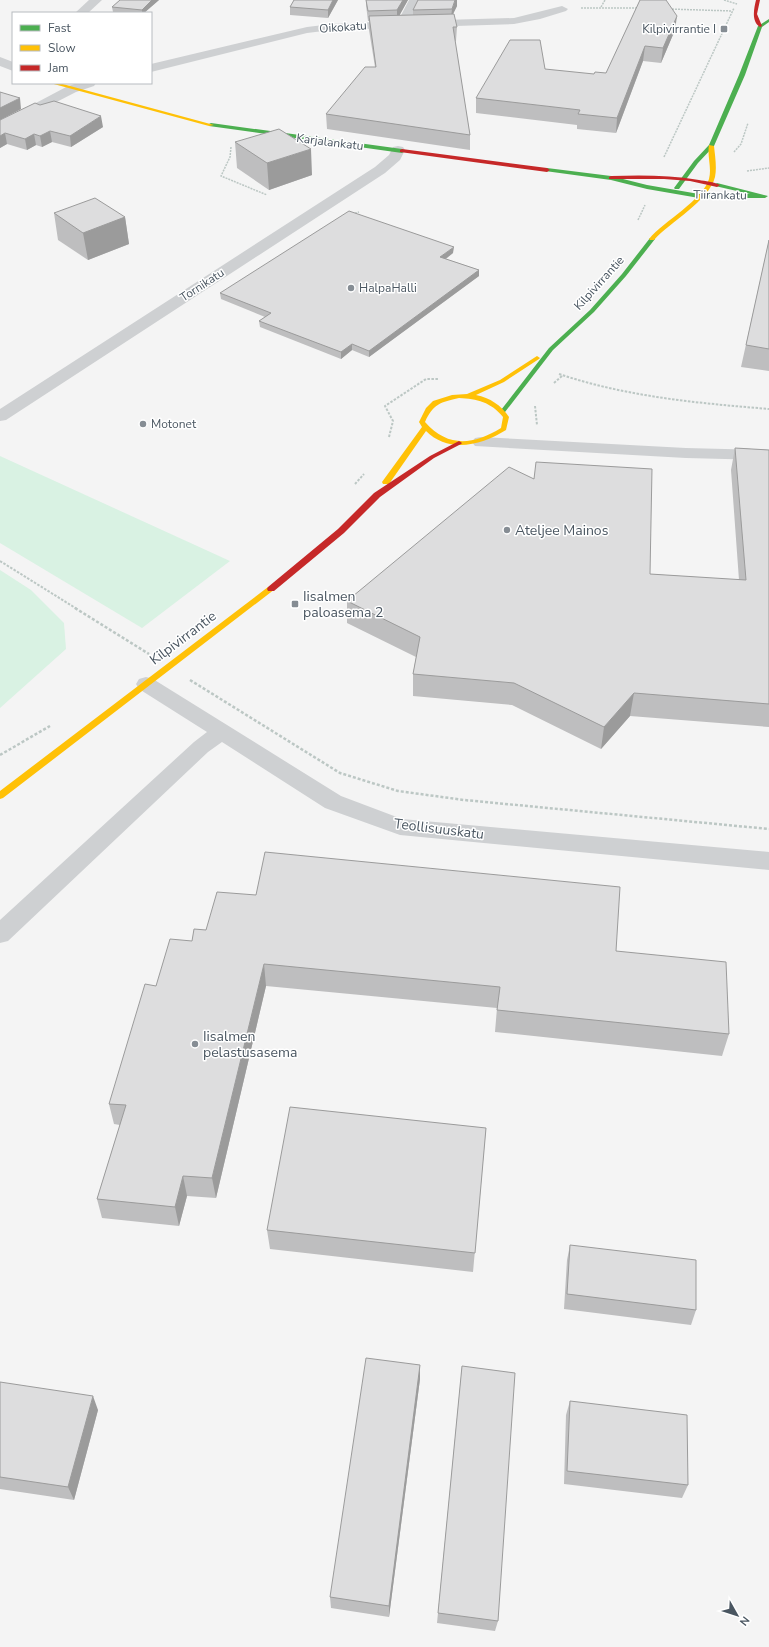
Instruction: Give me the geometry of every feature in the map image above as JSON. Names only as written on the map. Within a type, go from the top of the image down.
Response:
[{"type":"street","points":[[82,12],[96,0]]},
{"type":"street","points":[[402,24],[415,0]]},
{"type":"street","points":[[758,0],[755,14],[760,26]]},
{"type":"street","name":"Oikokatu","points":[[152,68],[307,30],[332,27],[514,21],[536,17],[562,9]]},
{"type":"street","points":[[671,196],[696,162],[711,146],[742,75],[760,26],[769,20]]},
{"type":"street","points":[[0,61],[12,67]]},
{"type":"street","name":"Karjalankatu","points":[[56,84],[198,122],[234,129],[611,178],[671,196]]},
{"type":"street","points":[[0,128],[72,89],[87,84]]},
{"type":"street","points":[[710,182],[713,168],[711,146]]},
{"type":"street","name":"Tornikatu","points":[[0,416],[380,170],[395,158],[398,150]]},
{"type":"street","name":"Karjalankatu","points":[[611,178],[654,176],[685,178],[710,182]]},
{"type":"street","name":"Tiirankatu","points":[[710,182],[767,196]]},
{"type":"street","name":"Kilpivirrantie","points":[[504,417],[538,366],[552,349],[592,311],[624,275],[660,229],[699,196],[710,182]]},
{"type":"street","name":"Tiirankatu","points":[[671,196],[767,196]]},
{"type":"street","name":"Kilpivirrantie","points":[[660,229],[664,214]]},
{"type":"street","name":"Kilpivirrantie","points":[[469,396],[502,381],[552,349]]},
{"type":"street","points":[[566,447],[532,434],[504,417],[489,401],[469,396],[448,398],[431,404],[423,416],[422,422],[425,428],[439,438],[459,443],[481,442],[566,447],[769,455]]},
{"type":"street","points":[[481,442],[498,434],[504,417]]},
{"type":"street","name":"Kilpivirrantie","points":[[0,796],[296,570],[341,531],[377,495],[425,428]]},
{"type":"street","name":"Kilpivirrantie","points":[[377,495],[432,457],[459,443]]},
{"type":"street","name":"Teollisuuskatu","points":[[146,684],[333,802],[400,827],[769,861]]},
{"type":"street","points":[[0,934],[201,747],[221,732]]},
{"type":"path","points":[[606,0],[601,7],[640,8]]},
{"type":"path","points":[[724,0],[736,4]]},
{"type":"path","points":[[662,161],[732,11],[664,9]]},
{"type":"path","points":[[733,153],[741,144],[748,123]]},
{"type":"path","points":[[234,129],[230,157],[221,176],[267,195]]},
{"type":"path","points":[[742,172],[769,168]]},
{"type":"path","points":[[636,224],[646,204]]},
{"type":"path","points":[[538,366],[590,385],[660,399],[769,410]]},
{"type":"path","points":[[553,384],[563,375]]},
{"type":"path","points":[[386,443],[392,432],[393,421],[385,406],[426,379],[441,379]]},
{"type":"path","points":[[532,434],[537,426],[535,404]]},
{"type":"path","points":[[350,489],[365,473]]},
{"type":"path","points":[[145,660],[151,656]]},
{"type":"path","points":[[0,755],[54,723]]},
{"type":"path","points":[[340,773],[398,791],[464,800],[769,829]]},
{"type":"green space","points":[[0,456],[230,561],[142,628],[0,543]]},
{"type":"green space","points":[[0,570],[31,590],[64,623],[66,649],[0,708]]},
{"type":"building","points":[[120,0],[152,0],[142,10],[112,7]]},
{"type":"building","points":[[294,0],[333,0],[328,10],[290,7]]},
{"type":"building","points":[[366,0],[403,0],[397,10],[368,11]]},
{"type":"building","points":[[418,0],[455,0],[452,9],[413,10]]},
{"type":"building","points":[[640,0],[666,0],[677,16],[663,48],[645,46],[617,118],[578,114],[580,110],[476,98],[510,40],[540,40],[545,69],[594,74],[595,72],[606,73]]},
{"type":"building","points":[[454,14],[457,27],[453,27],[470,135],[326,114],[365,67],[376,67],[369,16]]},
{"type":"building","points":[[0,92],[20,98],[0,108]]},
{"type":"building","points":[[54,101],[101,116],[70,136],[50,131],[40,136],[34,134],[25,139],[5,133],[0,136],[0,120],[35,103],[40,105]]},
{"type":"building","points":[[279,129],[311,149],[267,163],[235,142]]},
{"type":"building","points":[[95,198],[125,217],[83,233],[54,213]]},
{"type":"building","name":"HalpaHalli","points":[[349,211],[454,247],[440,257],[479,270],[369,351],[352,344],[341,352],[259,321],[271,313],[220,293]]},
{"type":"building","points":[[769,240],[769,349],[746,345]]},
{"type":"building","points":[[735,448],[769,450],[769,704],[634,693],[604,727],[514,683],[413,674],[420,637],[347,601],[509,467],[534,479],[536,462],[652,469],[650,574],[746,580]]},
{"type":"building","name":"Iisalmen pelastusasema","points":[[265,852],[620,887],[616,951],[726,962],[729,1034],[497,1010],[500,987],[264,964],[212,1178],[183,1176],[175,1207],[97,1199],[126,1105],[109,1104],[145,984],[156,986],[170,939],[192,941],[194,929],[206,930],[217,892],[256,895]]},
{"type":"building","points":[[290,1107],[486,1128],[475,1253],[267,1230]]},
{"type":"building","points":[[570,1245],[696,1260],[696,1310],[567,1294]]},
{"type":"building","points":[[366,1358],[420,1365],[389,1606],[330,1597]]},
{"type":"building","points":[[462,1366],[515,1373],[498,1621],[438,1613]]},
{"type":"building","points":[[0,1382],[93,1396],[68,1487],[0,1477]]},
{"type":"building","points":[[570,1401],[687,1415],[688,1485],[567,1471]]},
{"type":"traffic: fast","points":[[677,188],[696,162],[711,146],[742,75],[760,26],[769,20]]},
{"type":"traffic: fast","points":[[211,125],[402,151]]},
{"type":"traffic: fast","points":[[547,170],[611,178],[647,187],[699,196],[765,196],[717,185]]},
{"type":"traffic: fast","points":[[503,411],[551,349],[592,311],[624,275],[652,239]]},
{"type":"traffic: slow","points":[[57,84],[211,125]]},
{"type":"traffic: slow","points":[[652,239],[698,198],[710,183],[713,169],[711,146]]},
{"type":"traffic: slow","points":[[469,396],[502,381],[537,358]]},
{"type":"traffic: slow","points":[[459,396],[486,400],[497,407],[506,417],[504,429],[483,440],[472,443],[460,444],[439,438],[422,422],[425,415],[428,410],[440,400],[459,396]]},
{"type":"traffic: slow","points":[[386,482],[425,428]]},
{"type":"traffic: slow","points":[[0,796],[271,589]]},
{"type":"traffic: jam","points":[[758,0],[755,14],[760,26]]},
{"type":"traffic: jam","points":[[402,151],[547,170]]},
{"type":"traffic: jam","points":[[611,178],[664,177],[717,185]]},
{"type":"traffic: jam","points":[[271,589],[341,531],[377,495],[432,457],[459,443]]},
{"type":"place","name":"Kilpivirrantie I","points":[[724,29]]},
{"type":"place","name":"HalpaHalli","points":[[351,288]]},
{"type":"place","name":"Motonet","points":[[143,424]]},
{"type":"place","name":"Ateljee Mainos","points":[[507,530]]},
{"type":"place","name":"Iisalmen paloasema 2","points":[[295,604]]},
{"type":"place","name":"Iisalmen pelastusasema","points":[[195,1044]]}]
